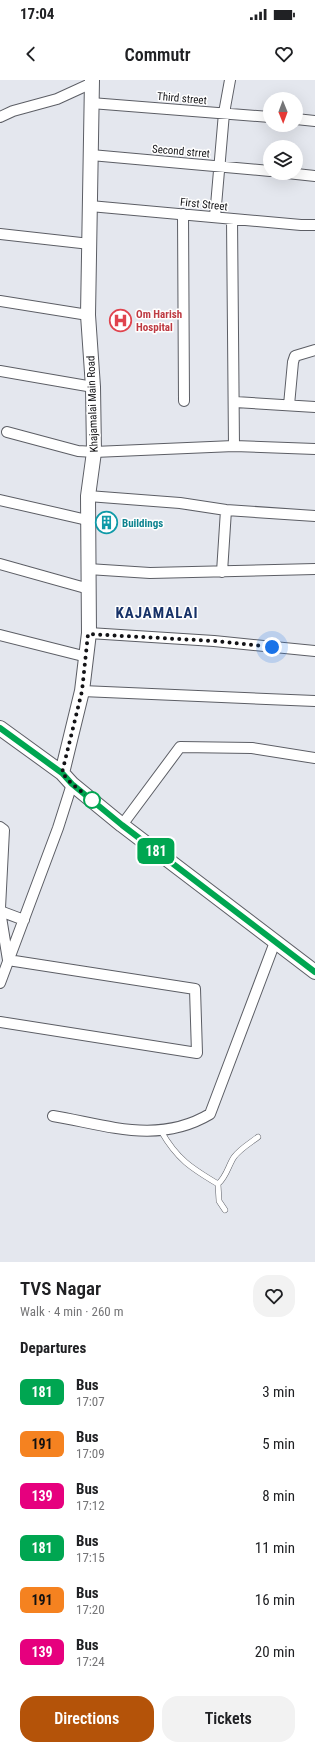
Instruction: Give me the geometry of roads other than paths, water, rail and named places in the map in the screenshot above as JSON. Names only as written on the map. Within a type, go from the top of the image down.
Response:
[{"type":"main road","name":"Khajamalai Main Road","points":[[62,773],[82,691],[87,657],[88,634],[89,589],[87,520],[88,496],[94,452],[93,387],[88,315],[92,81]]},
{"type":"main road","points":[[0,728],[62,773],[72,784],[122,825],[315,972]]},
{"type":"street","points":[[215,217],[224,113],[230,80]]},
{"type":"street","points":[[0,117],[13,111],[57,99],[92,81]]},
{"type":"street","name":"Third street","points":[[91,103],[263,116]]},
{"type":"street","points":[[303,120],[315,121]]},
{"type":"street","name":"Second strret","points":[[90,155],[263,170]]},
{"type":"street","points":[[303,175],[315,176]]},
{"type":"street","name":"First Street","points":[[90,206],[315,225]]},
{"type":"street","points":[[183,214],[184,401]]},
{"type":"street","points":[[232,219],[235,402],[234,446]]},
{"type":"street","points":[[0,234],[90,244]]},
{"type":"street","points":[[0,301],[88,315]]},
{"type":"street","points":[[289,405],[293,362],[295,356],[315,350]]},
{"type":"street","points":[[0,371],[93,387]]},
{"type":"street","points":[[235,402],[315,407]]},
{"type":"street","points":[[7,432],[78,451],[94,452],[234,446],[315,449]]},
{"type":"street","points":[[88,496],[180,503],[226,510],[315,516]]},
{"type":"street","points":[[0,500],[87,520]]},
{"type":"street","points":[[222,572],[226,510]]},
{"type":"street","points":[[0,564],[89,589]]},
{"type":"street","points":[[88,569],[150,573],[315,568]]},
{"type":"street","points":[[88,634],[214,641],[315,651]]},
{"type":"street","points":[[0,635],[87,657]]},
{"type":"street","points":[[82,691],[315,701]]},
{"type":"street","points":[[122,825],[180,747],[252,748],[315,758]]},
{"type":"street","points":[[0,983],[58,828],[72,784]]},
{"type":"street","points":[[0,827],[4,830],[0,910],[8,960]]},
{"type":"street","points":[[0,910],[24,920]]},
{"type":"street","points":[[53,1116],[136,1131],[161,1131],[196,1122],[210,1114],[275,942]]},
{"type":"street","points":[[0,1022],[197,1052],[195,989],[8,960]]},
{"type":"lane","points":[[161,1131],[170,1147],[182,1161],[218,1184]]},
{"type":"lane","points":[[225,1210],[219,1201],[218,1184],[224,1178],[233,1158],[239,1151],[258,1137]]},
{"type":"place","name":"Om Harish Hospital","points":[[120,320]]},
{"type":"place","name":"Buildings","points":[[106,523]]},
{"type":"district","name":"KAJAMALAI","points":[[157,613]]}]
